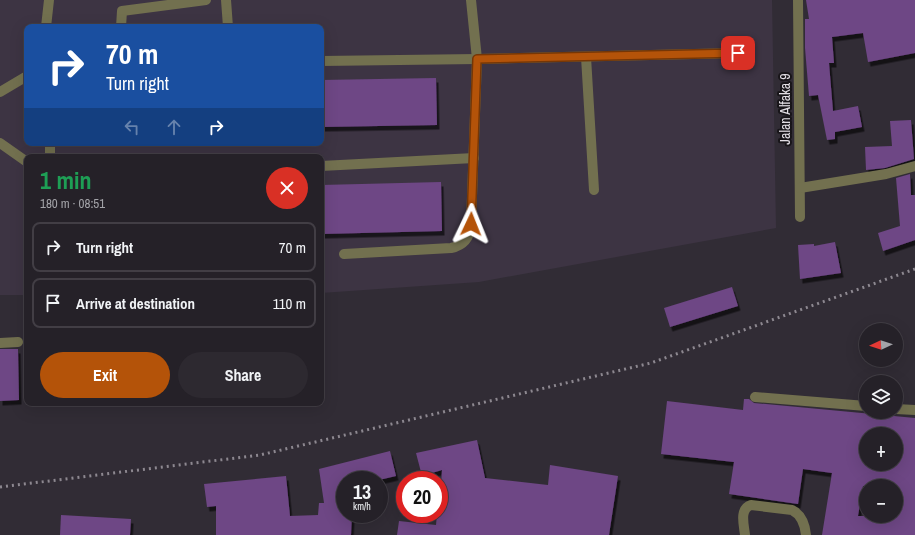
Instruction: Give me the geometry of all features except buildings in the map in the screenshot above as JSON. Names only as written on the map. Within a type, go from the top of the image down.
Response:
[{"type":"street","points":[[46,24],[49,0]]},
{"type":"street","points":[[119,0],[122,11],[121,24]]},
{"type":"street","points":[[122,11],[206,0]]},
{"type":"street","points":[[226,0],[228,24]]},
{"type":"street","points":[[344,254],[451,248],[463,243],[470,232],[477,59],[471,0]]},
{"type":"street","name":"Jalan Alfaka 9","points":[[798,0],[800,218]]},
{"type":"street","points":[[324,61],[738,53]]},
{"type":"street","points":[[586,56],[594,190]]},
{"type":"street","points":[[0,92],[24,78]]},
{"type":"street","points":[[0,143],[24,160]]},
{"type":"street","points":[[324,166],[474,158]]},
{"type":"street","points":[[800,188],[886,174],[915,166]]},
{"type":"street","points":[[0,343],[18,342]]},
{"type":"street","points":[[755,397],[859,405]]},
{"type":"street","points":[[903,409],[915,410]]},
{"type":"street","points":[[745,535],[743,514],[746,508],[751,505],[792,510],[797,513],[802,520],[806,535]]},
{"type":"shaded area","points":[[0,0],[772,0],[776,228],[479,282],[324,293],[324,154],[24,154],[24,295],[0,295]]},
{"type":"railway","points":[[0,487],[260,455],[651,363],[915,269]]},
{"type":"route","points":[[471,224],[477,59],[738,53]]}]
